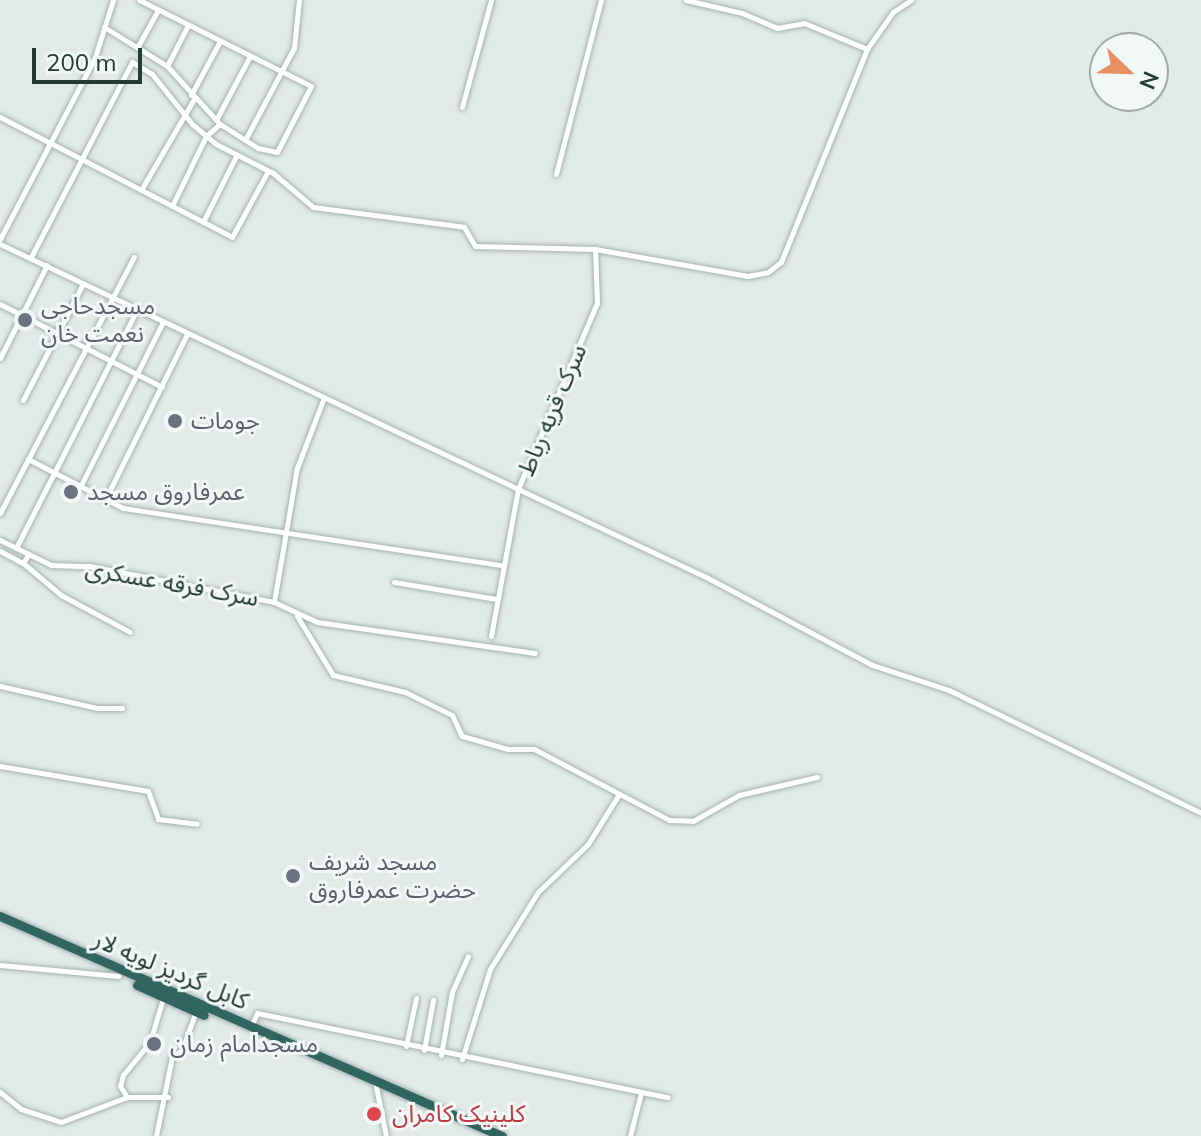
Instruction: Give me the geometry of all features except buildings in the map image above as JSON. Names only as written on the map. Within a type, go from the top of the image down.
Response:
[{"type":"highway","name":"کابل گردیز لویه لار","points":[[0,918],[163,998],[374,1081],[490,1136]]},
{"type":"highway","name":"کابل گردیز لویه لار","points":[[0,918],[502,1136]]},
{"type":"street","points":[[0,242],[95,57],[113,0]]},
{"type":"street","points":[[104,27],[167,66],[218,122],[245,140],[277,152],[311,86],[139,0]]},
{"type":"street","points":[[245,140],[294,48],[299,0]]},
{"type":"street","points":[[462,107],[491,0]]},
{"type":"street","points":[[556,174],[601,0]]},
{"type":"street","points":[[686,0],[742,13],[777,28],[804,23],[867,49]]},
{"type":"street","points":[[31,257],[132,62],[152,74],[206,136],[236,156],[268,171],[313,207],[464,227],[475,246],[595,249],[722,272],[768,272],[781,262],[867,49],[893,12],[911,0]]},
{"type":"street","points":[[138,46],[158,10]]},
{"type":"street","points":[[167,66],[188,25]]},
{"type":"street","points":[[141,190],[220,41]]},
{"type":"street","points":[[172,206],[250,56]]},
{"type":"street","points":[[0,117],[232,237],[268,171]]},
{"type":"street","points":[[203,222],[236,156]]},
{"type":"street","name":"سرک قریه رباط","points":[[0,242],[323,400],[518,489],[597,303],[595,249]]},
{"type":"street","points":[[0,513],[134,257]]},
{"type":"street","points":[[0,358],[47,265]]},
{"type":"street","points":[[23,400],[84,284]]},
{"type":"street","points":[[0,304],[162,387]]},
{"type":"street","points":[[16,548],[137,310]]},
{"type":"street","points":[[80,487],[163,322]]},
{"type":"street","points":[[105,500],[187,334]]},
{"type":"street","points":[[274,602],[297,468],[323,400]]},
{"type":"street","points":[[28,459],[123,508],[286,530],[502,565]]},
{"type":"street","points":[[491,636],[518,489],[704,576],[872,665],[949,690],[1201,813]]},
{"type":"street","name":"سرک فرقه عسکری","points":[[0,540],[51,565],[89,566],[274,602],[297,616],[535,653]]},
{"type":"street","points":[[0,551],[23,563],[61,595],[130,632]]},
{"type":"street","points":[[23,563],[28,555]]},
{"type":"street","points":[[394,582],[497,599]]},
{"type":"street","points":[[297,616],[333,675],[405,692],[452,715],[462,736],[508,749],[534,749],[651,813],[686,822],[739,795],[817,777]]},
{"type":"street","points":[[0,686],[97,708],[122,708]]},
{"type":"street","points":[[0,766],[148,791],[158,819],[197,824]]},
{"type":"street","points":[[462,1059],[490,969],[538,892],[588,844],[619,794]]},
{"type":"street","points":[[441,1055],[452,992],[468,956]]},
{"type":"street","points":[[0,965],[118,976]]},
{"type":"street","points":[[127,1097],[120,1086],[123,1075],[150,1042],[163,998]]},
{"type":"street","points":[[406,1046],[416,998]]},
{"type":"street","points":[[424,1050],[433,1000]]},
{"type":"street","points":[[156,1136],[168,1097],[172,1057],[182,1050],[196,1011]]},
{"type":"street","points":[[251,1027],[257,1013],[441,1055],[667,1097]]},
{"type":"street","points":[[374,1081],[386,1136]]},
{"type":"street","points":[[0,1092],[21,1109],[61,1122],[127,1097],[168,1097]]},
{"type":"street","points":[[630,1136],[641,1093]]},
{"type":"place","name":"مسجدحاجی نعمت خان","points":[[25,320]]},
{"type":"place","name":"جومات","points":[[175,421]]},
{"type":"place","name":"عمرفاروق مسجد","points":[[71,492]]},
{"type":"place","name":"مسجد شریف حضرت عمرفاروق","points":[[293,876]]},
{"type":"place","name":"مسجدامام زمان","points":[[154,1044]]},
{"type":"place","name":"کلینیک کامران","points":[[374,1114]]}]
